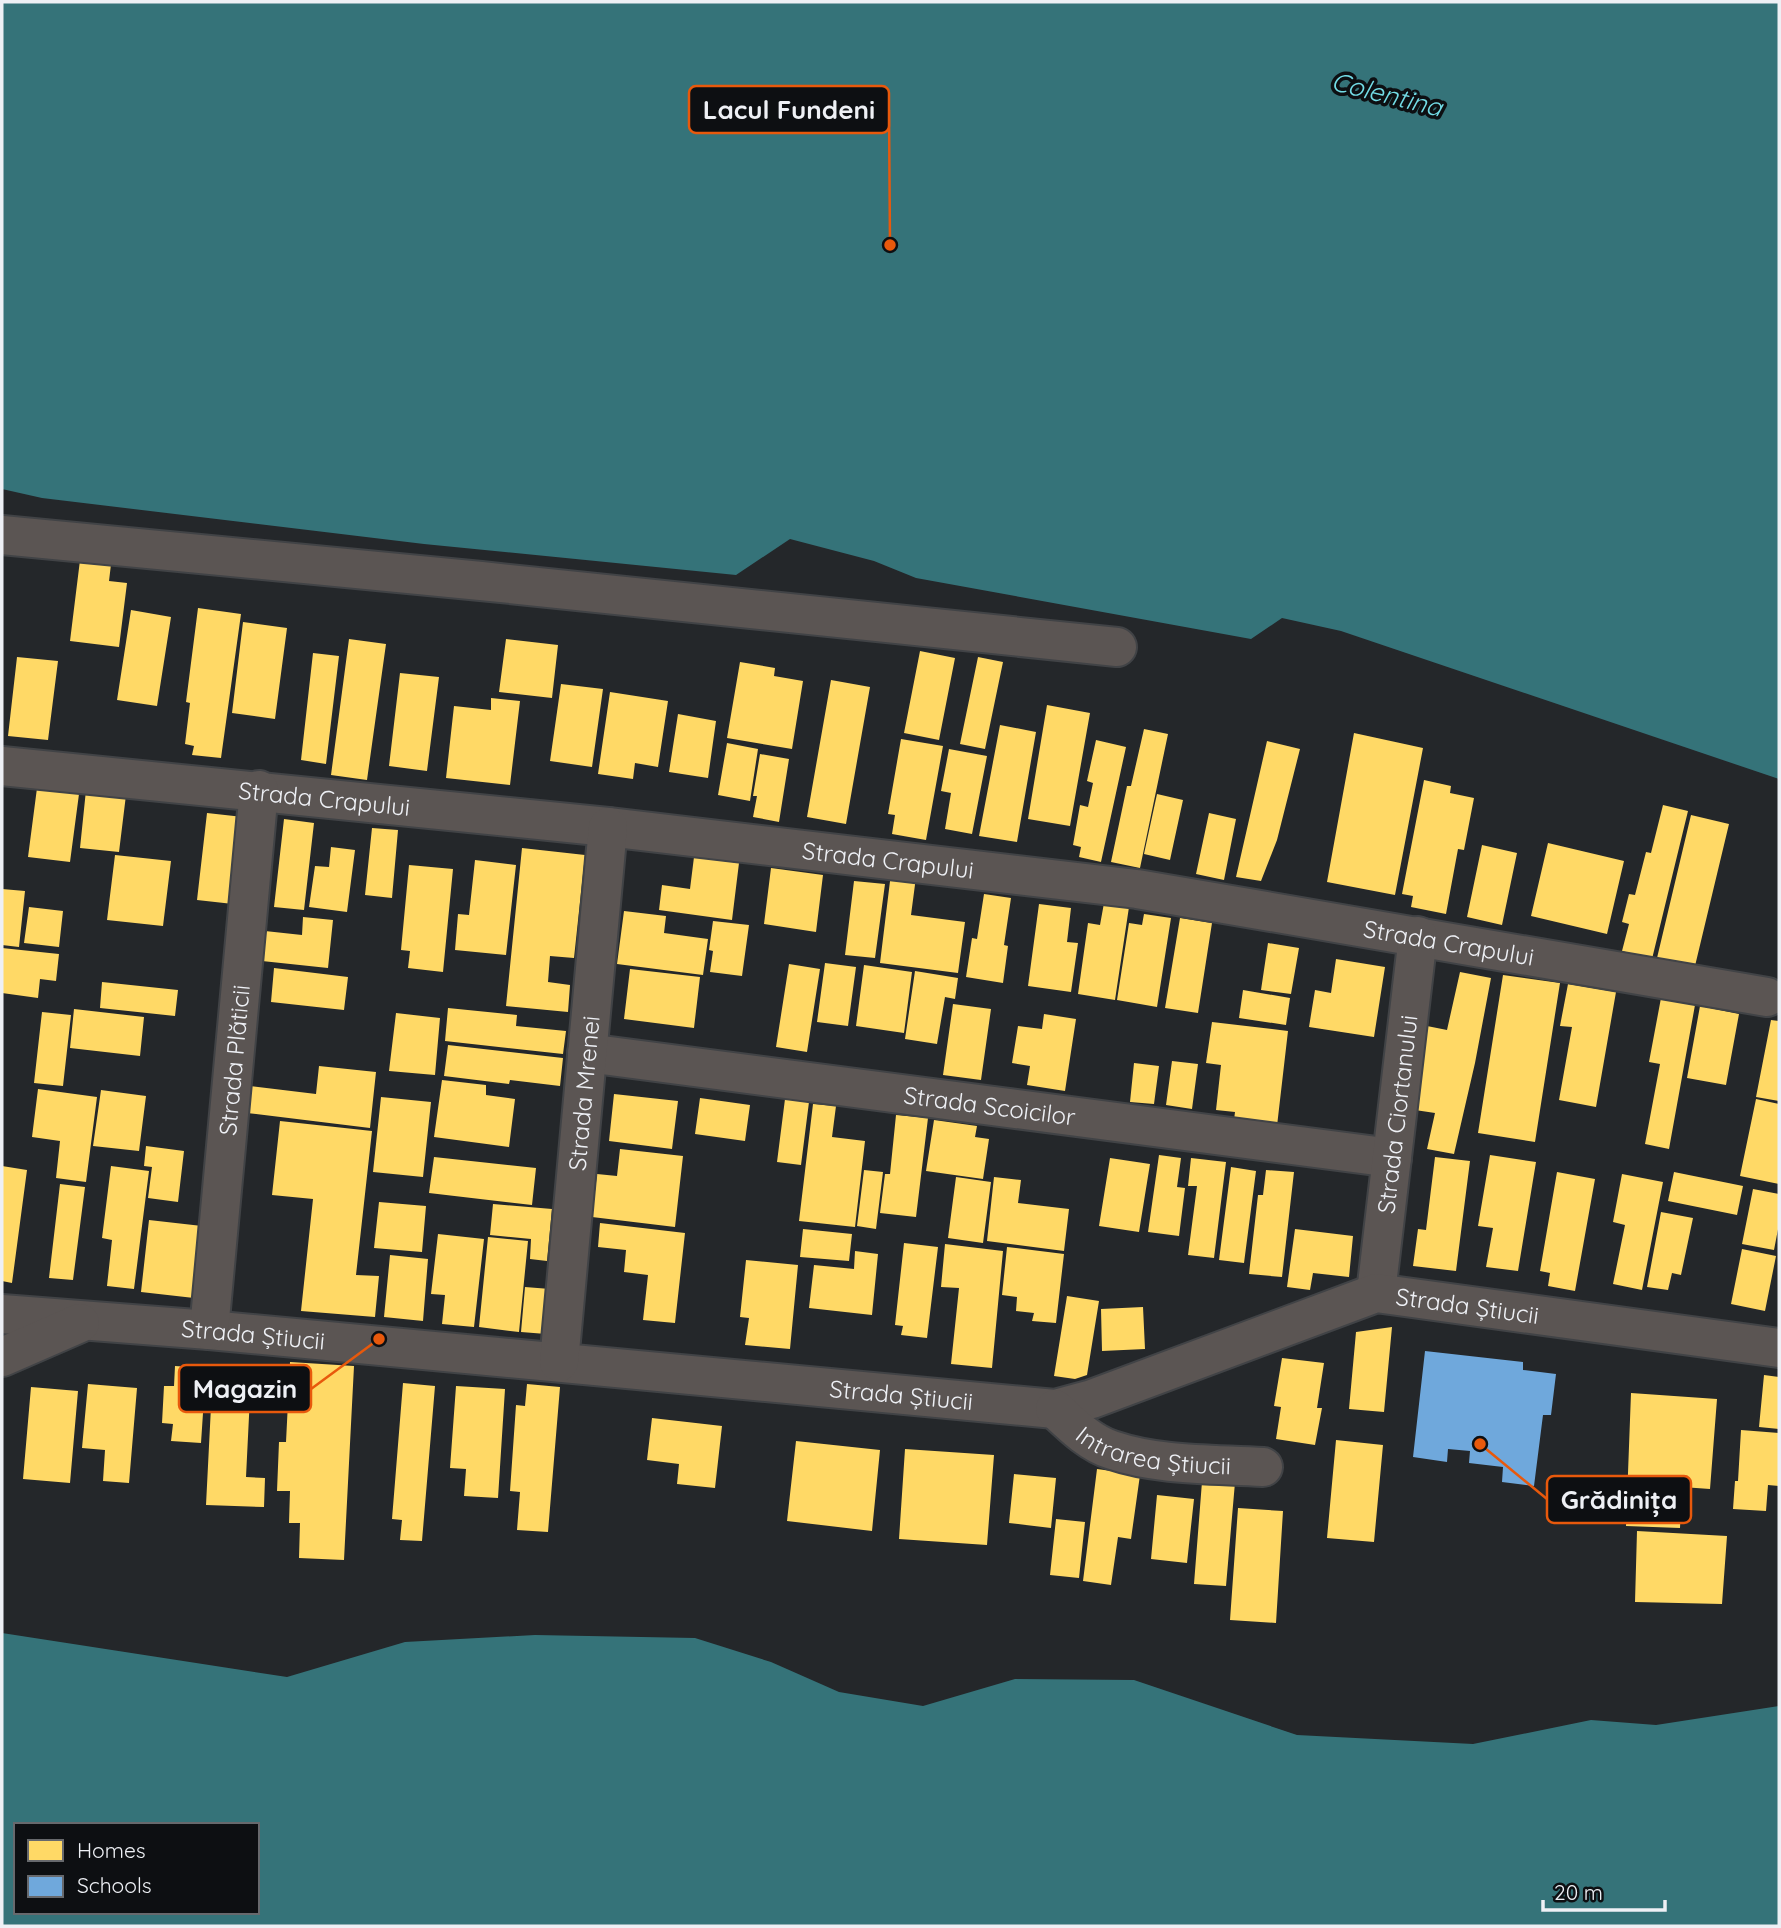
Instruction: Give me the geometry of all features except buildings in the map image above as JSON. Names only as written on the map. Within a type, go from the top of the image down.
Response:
[{"type":"street","points":[[2,535],[467,579],[1117,647]]},
{"type":"street","name":"Strada Crapului","points":[[2,765],[608,827],[1137,889],[1767,996]]},
{"type":"street","name":"Strada Plăticii","points":[[209,1329],[259,790]]},
{"type":"street","name":"Strada Mrenei","points":[[559,1362],[608,827]]},
{"type":"street","name":"Strada Ciortanului","points":[[1376,1293],[1418,936]]},
{"type":"street","name":"Strada Scoicilor","points":[[587,1053],[1392,1158]]},
{"type":"street","name":"Strada Știucii","points":[[2,1314],[209,1329],[1055,1409],[1092,1399],[1376,1293],[1779,1348]]},
{"type":"street","points":[[2,1357],[82,1321]]},
{"type":"street","name":"Intrarea Știucii","points":[[1055,1409],[1080,1432],[1110,1450],[1174,1461],[1263,1467]]},
{"type":"water","name":"Colentina","points":[[2,2],[1779,2],[1779,779],[1341,631],[1282,618],[1251,639],[916,578],[874,561],[790,539],[736,575],[424,544],[42,498],[2,489]]},
{"type":"water","points":[[2,1633],[287,1677],[405,1642],[535,1635],[695,1638],[771,1662],[839,1692],[923,1706],[1015,1679],[1134,1680],[1297,1735],[1473,1744],[1591,1720],[1656,1725],[1779,1706],[1779,1926],[2,1926]]},
{"type":"place","name":"Lacul Fundeni","points":[[890,245]]},
{"type":"place","name":"Magazin","points":[[379,1339]]},
{"type":"place","name":"Grădinița","points":[[1480,1444]]}]
